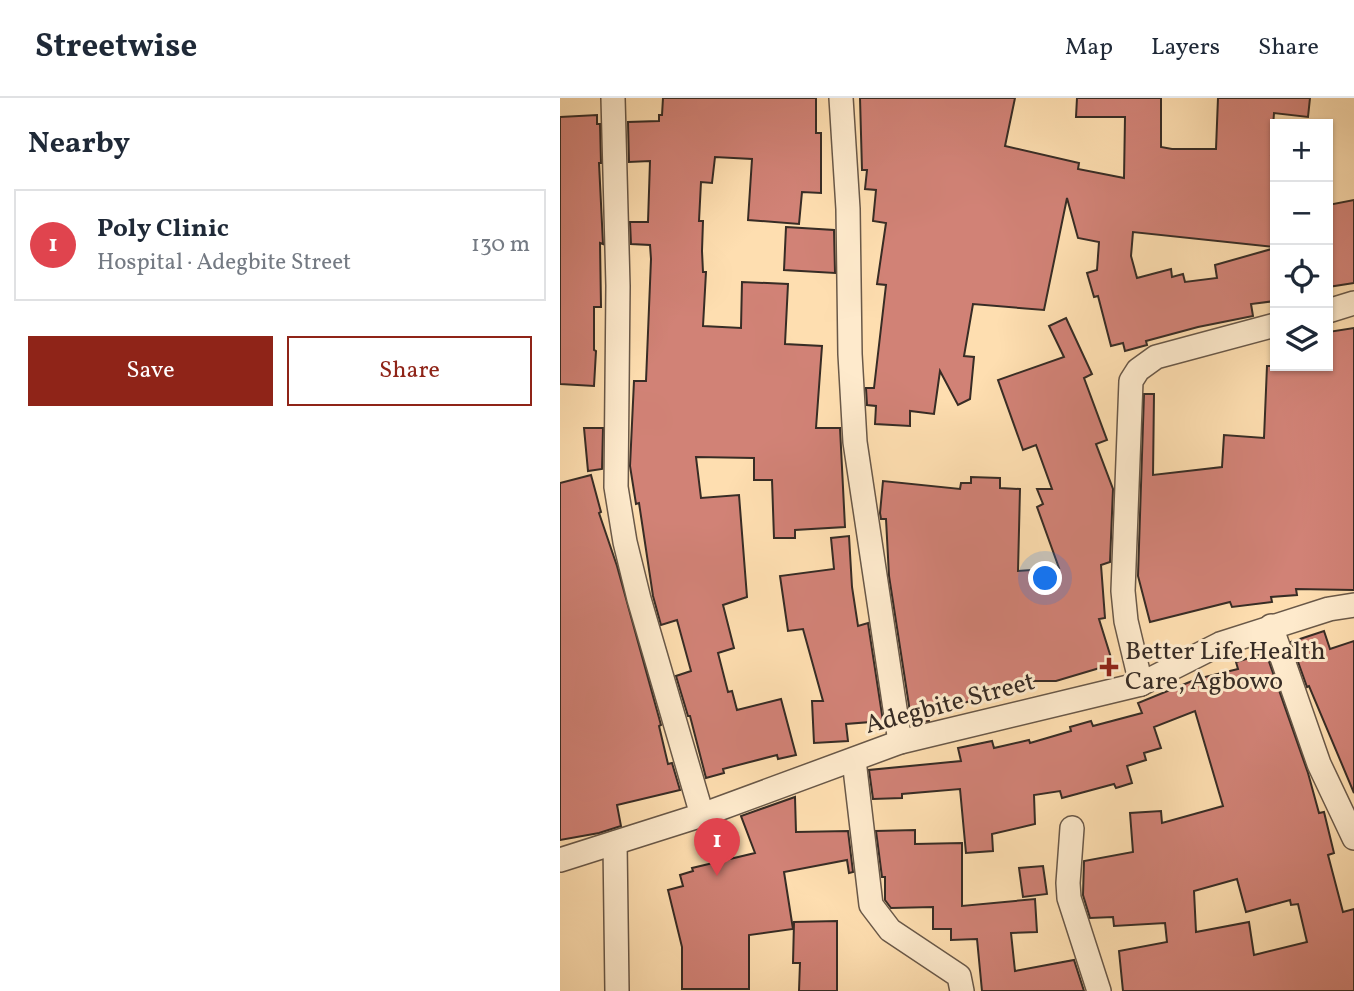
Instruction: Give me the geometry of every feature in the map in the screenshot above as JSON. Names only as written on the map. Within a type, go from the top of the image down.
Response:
[{"type":"street","points":[[612,98],[618,286],[616,487],[625,542],[639,599],[702,815]]},
{"type":"street","points":[[841,98],[848,209],[850,354],[855,442],[900,743]]},
{"type":"street","points":[[1333,310],[1354,303]]},
{"type":"street","points":[[1141,684],[1126,621],[1123,591],[1131,381],[1138,370],[1156,357],[1270,326]]},
{"type":"street","name":"Adegbite Street","points":[[560,860],[702,815],[900,743],[1141,684],[1220,644],[1329,608],[1354,605]]},
{"type":"street","points":[[1271,626],[1319,764],[1354,838]]},
{"type":"street","points":[[853,760],[871,905],[890,930],[960,976],[962,991]]},
{"type":"street","points":[[1072,828],[1069,898],[1099,991]]},
{"type":"street","points":[[615,843],[617,991]]},
{"type":"building","points":[[663,98],[816,98],[816,133],[821,133],[821,193],[802,192],[799,224],[748,220],[752,159],[715,157],[712,183],[701,182],[699,221],[703,221],[703,272],[706,272],[703,326],[741,328],[742,282],[788,284],[785,344],[822,346],[816,428],[840,428],[845,527],[795,530],[795,538],[774,538],[772,480],[754,480],[754,458],[696,457],[701,498],[739,495],[747,597],[723,605],[734,648],[718,653],[728,692],[732,691],[737,710],[781,699],[796,755],[778,759],[777,755],[723,769],[724,773],[706,778],[690,716],[676,676],[691,671],[677,620],[661,625],[653,596],[639,503],[636,504],[630,466],[634,381],[646,381],[651,259],[650,245],[631,244],[630,222],[648,222],[650,161],[629,162],[628,122],[659,121]]},
{"type":"building","points":[[860,98],[1015,98],[1005,146],[1079,163],[1078,169],[1124,178],[1125,117],[1076,117],[1077,98],[1161,98],[1161,147],[1216,149],[1218,98],[1310,98],[1308,117],[1274,113],[1274,119],[1270,119],[1270,246],[1133,232],[1131,256],[1137,278],[1171,269],[1172,277],[1183,274],[1185,282],[1217,278],[1215,265],[1270,249],[1270,302],[1251,304],[1253,316],[1146,341],[1147,345],[1125,351],[1123,343],[1111,346],[1098,296],[1094,297],[1087,273],[1097,270],[1099,242],[1078,238],[1067,198],[1044,310],[973,304],[964,356],[974,357],[970,399],[958,405],[940,371],[934,414],[910,411],[910,426],[875,424],[876,406],[867,405],[866,388],[874,388],[886,285],[877,284],[886,223],[873,221],[876,190],[865,189],[867,170],[862,170]]},
{"type":"building","points":[[597,115],[597,124],[600,124],[603,244],[600,243],[601,307],[594,307],[594,386],[560,384],[560,117]]},
{"type":"building","points":[[1354,200],[1354,283],[1333,286],[1333,245],[1333,204]]},
{"type":"building","points":[[786,227],[834,230],[835,273],[784,270]]},
{"type":"building","points":[[1066,318],[1092,374],[1084,378],[1107,440],[1096,444],[1113,489],[1110,562],[1101,565],[1105,618],[1099,619],[1113,664],[1056,681],[1023,681],[1023,687],[982,687],[985,697],[927,713],[929,721],[912,725],[889,576],[886,519],[881,519],[880,513],[883,481],[960,489],[961,483],[971,483],[971,477],[1000,478],[1000,488],[1020,489],[1018,571],[1059,568],[1037,507],[1043,504],[1037,489],[1052,489],[1036,445],[1023,450],[998,380],[1064,357],[1049,326]]},
{"type":"building","points":[[1354,328],[1354,590],[1296,589],[1297,595],[1271,597],[1272,602],[1232,607],[1230,602],[1150,622],[1138,576],[1144,394],[1154,394],[1153,475],[1222,467],[1224,435],[1264,438],[1267,366],[1270,366],[1270,371],[1333,371],[1333,331]]},
{"type":"building","points":[[584,428],[603,428],[602,469],[588,471]]},
{"type":"building","points":[[591,475],[601,512],[599,513],[617,566],[661,725],[659,726],[668,764],[672,763],[680,790],[617,805],[621,826],[560,840],[560,483]]},
{"type":"building","points":[[849,536],[858,626],[868,623],[883,721],[846,724],[848,741],[814,743],[812,701],[823,701],[803,629],[788,631],[780,576],[834,569],[831,538]]},
{"type":"building","points":[[1324,631],[1330,649],[1354,641],[1354,793],[1309,686],[1307,687],[1291,642]]},
{"type":"building","points":[[1266,653],[1308,773],[1319,813],[1324,812],[1334,853],[1328,855],[1343,912],[1354,909],[1354,991],[1123,991],[1119,951],[1167,942],[1165,923],[1114,926],[1113,917],[1090,918],[1083,895],[1084,861],[1133,852],[1130,813],[1161,811],[1162,823],[1223,806],[1195,711],[1154,727],[1161,748],[1144,753],[1146,760],[1127,766],[1132,783],[1116,788],[1114,784],[1062,798],[1060,791],[1034,795],[1035,824],[992,834],[993,851],[966,853],[960,789],[902,794],[902,798],[873,799],[869,770],[961,761],[958,748],[992,741],[994,748],[1029,740],[1030,743],[1071,731],[1070,727],[1091,721],[1093,726],[1142,713],[1138,703],[1197,679],[1238,669],[1236,662]],"holes":[[[1237,879],[1246,912],[1290,900],[1291,905],[1298,904],[1307,942],[1254,955],[1249,922],[1196,932],[1194,891]]]},
{"type":"building","points":[[795,797],[796,832],[848,831],[853,872],[849,873],[847,860],[784,872],[793,929],[749,935],[749,989],[682,989],[682,947],[668,890],[683,886],[680,875],[693,871],[692,868],[755,853],[741,816]]},
{"type":"building","points":[[915,830],[915,844],[962,843],[962,906],[1035,899],[1037,932],[1011,933],[1015,971],[1074,960],[1084,991],[982,991],[977,939],[951,940],[951,929],[933,929],[933,907],[891,908],[885,900],[885,877],[882,877],[876,831]]},
{"type":"building","points":[[1043,866],[1047,894],[1023,897],[1019,868]]},
{"type":"building","points":[[837,921],[837,991],[799,991],[800,963],[793,963],[794,922]]},
{"type":"place","name":"Better Life Health Care, Agbowo","points":[[1109,667]]},
{"type":"place","name":"Poly Clinic","points":[[717,876]]}]
